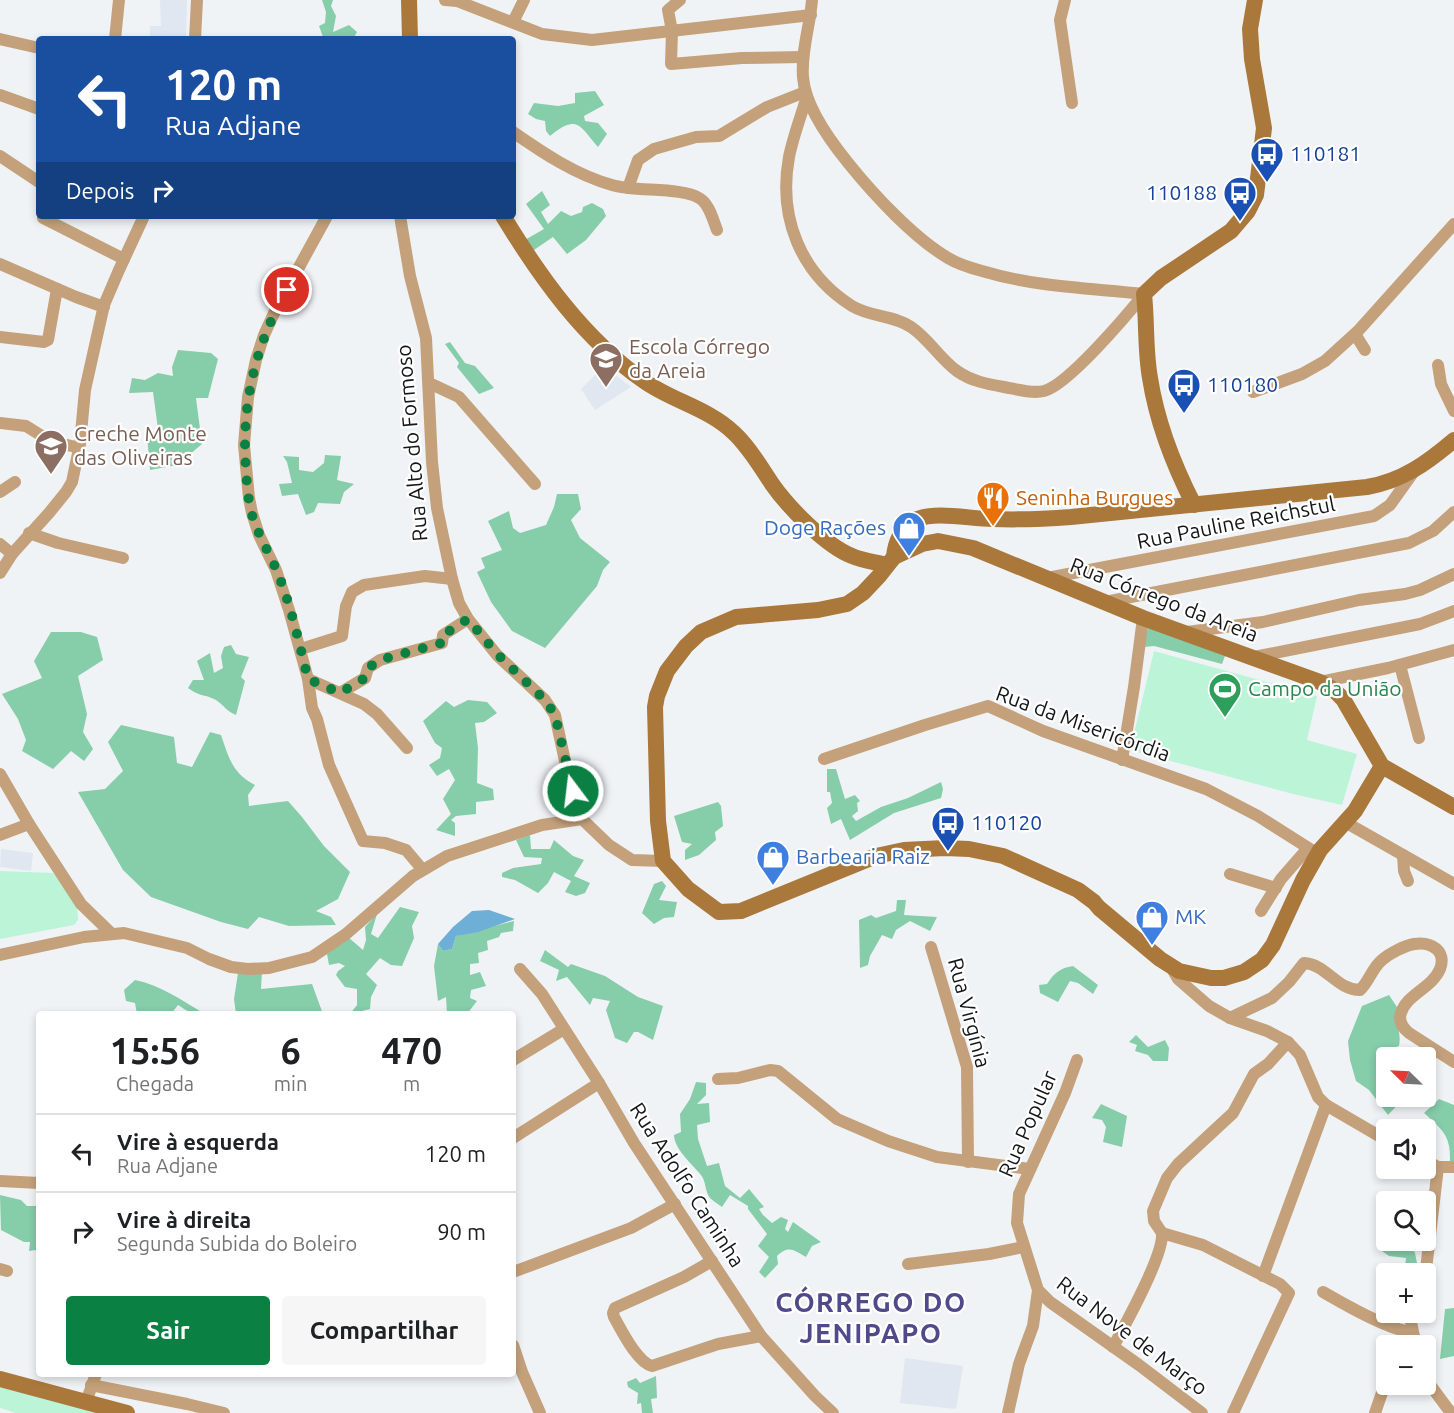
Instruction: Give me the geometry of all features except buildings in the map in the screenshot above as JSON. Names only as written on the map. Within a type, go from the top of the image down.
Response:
[{"type":"street","points":[[115,36],[119,0]]},
{"type":"street","points":[[195,36],[197,0]]},
{"type":"street","points":[[409,0],[410,36]]},
{"type":"street","points":[[445,0],[457,1],[542,34],[592,40],[740,25],[811,15]]},
{"type":"street","points":[[513,22],[524,0]]},
{"type":"street","points":[[680,0],[668,10],[672,31],[671,64],[741,58],[803,57]]},
{"type":"street","points":[[812,0],[803,57],[806,94],[789,158],[787,184],[791,230],[805,260],[826,284],[850,304],[863,312],[895,319],[912,328],[956,371],[983,384],[1035,392],[1045,391],[1064,380],[1161,278],[1231,231],[1248,211],[1256,195],[1264,128],[1251,58],[1250,29],[1255,0]]},
{"type":"street","points":[[1065,0],[1060,20],[1072,103]]},
{"type":"street","points":[[0,39],[36,47]]},
{"type":"street","points":[[806,94],[828,136],[865,185],[900,219],[949,259],[997,276],[1028,283],[1144,294]]},
{"type":"street","points":[[628,188],[638,160],[654,149],[696,137],[719,136],[767,106],[806,94]]},
{"type":"street","points":[[0,95],[36,108]]},
{"type":"street","points":[[516,134],[540,151],[582,174],[613,186],[685,193],[700,198],[708,209],[717,230]]},
{"type":"street","points":[[0,156],[36,180]]},
{"type":"street","points":[[45,219],[124,259]]},
{"type":"street","points":[[0,573],[12,554],[72,482],[80,448],[85,390],[104,307],[143,219]]},
{"type":"street","points":[[325,219],[275,311],[256,360],[248,397],[244,445],[252,513],[259,535],[276,570],[301,649],[312,708],[329,765],[363,841],[385,843],[406,850],[422,869]]},
{"type":"street","name":"Rua Alto do Formoso","points":[[400,219],[410,276],[426,339],[434,488],[459,603],[468,619],[497,654],[545,700],[555,715],[568,775],[582,819],[609,845],[632,860],[663,861]]},
{"type":"street","points":[[505,219],[525,252],[555,293],[610,354],[645,382],[708,414],[733,432],[747,446],[800,518],[837,548],[850,556],[891,561]]},
{"type":"street","points":[[1253,392],[1311,370],[1325,361],[1355,334],[1454,224]]},
{"type":"street","points":[[0,264],[104,307]]},
{"type":"street","points":[[0,337],[44,342],[48,340],[57,289]]},
{"type":"street","points":[[1144,294],[1148,367],[1155,407],[1165,443],[1194,505]]},
{"type":"street","points":[[1355,334],[1365,350]]},
{"type":"street","points":[[1438,365],[1440,384],[1454,411]]},
{"type":"street","points":[[429,383],[459,397],[535,484]]},
{"type":"street","points":[[0,423],[26,426],[50,441],[80,448]]},
{"type":"street","points":[[1313,851],[1278,937],[1262,960],[1244,972],[1224,978],[1179,971],[1160,959],[1078,890],[1017,861],[986,852],[945,848],[890,852],[741,910],[728,913],[719,912],[696,897],[663,861],[658,821],[655,707],[662,683],[677,657],[701,632],[726,620],[748,615],[818,610],[854,601],[891,561],[904,530],[911,522],[922,518],[1040,519],[1367,487],[1394,481],[1415,470],[1454,440]]},
{"type":"street","name":"Rua Pauline Reichstul","points":[[1043,579],[1374,516],[1390,505],[1415,470]]},
{"type":"street","points":[[0,492],[15,482]]},
{"type":"street","points":[[1104,603],[1409,543],[1433,531],[1454,512]]},
{"type":"street","points":[[29,533],[58,543],[123,558]]},
{"type":"street","name":"Rua Córrego da Areia","points":[[891,561],[926,543],[946,541],[987,554],[1043,579],[1143,618],[1320,682],[1334,690],[1343,699],[1382,766]]},
{"type":"street","points":[[0,544],[12,554]]},
{"type":"street","points":[[1184,632],[1263,622],[1359,600],[1405,594],[1420,590],[1454,574]]},
{"type":"street","points":[[301,649],[342,636],[346,606],[352,592],[364,585],[425,576],[452,579]]},
{"type":"street","points":[[1253,658],[1420,624],[1454,612]]},
{"type":"street","points":[[1122,760],[1143,618]]},
{"type":"street","points":[[340,693],[365,678],[368,668],[380,660],[442,643],[443,635],[468,619]]},
{"type":"street","points":[[1320,682],[1454,650]]},
{"type":"street","points":[[1400,664],[1419,738]]},
{"type":"street","points":[[308,679],[364,704],[377,714],[407,748]]},
{"type":"street","name":"Rua da Misericórdia","points":[[824,759],[988,706],[1043,731],[1206,789],[1258,816],[1313,851]]},
{"type":"street","points":[[1261,911],[1281,879],[1355,811],[1382,766],[1454,807]]},
{"type":"street","points":[[0,774],[29,824],[81,904],[112,934]]},
{"type":"street","points":[[0,955],[84,937],[124,933],[187,948],[209,959],[231,966],[248,969],[269,968],[312,957],[346,934],[422,869],[447,856],[542,825],[582,819]]},
{"type":"street","points":[[1345,822],[1454,884]]},
{"type":"street","points":[[0,835],[29,824]]},
{"type":"street","points":[[1403,855],[1404,871],[1408,881]]},
{"type":"street","points":[[1230,874],[1275,888]]},
{"type":"street","points":[[1230,1018],[1272,998],[1304,963],[1317,967],[1343,986],[1360,990],[1382,960],[1408,946],[1417,943],[1428,944],[1440,951],[1441,967],[1434,980],[1402,1010],[1401,1022],[1403,1028],[1409,1033],[1454,1062]]},
{"type":"street","name":"Rua Virgínia","points":[[931,947],[967,1067],[968,1162]]},
{"type":"street","points":[[1171,966],[1178,979],[1209,1006],[1230,1018],[1267,1031],[1288,1042],[1300,1055],[1314,1091],[1326,1105],[1376,1134]]},
{"type":"street","name":"Rua Adolfo Caminha","points":[[520,969],[542,994],[634,1143],[761,1336],[808,1389],[833,1413]]},
{"type":"street","points":[[516,1058],[564,1029]]},
{"type":"street","points":[[1113,1347],[1160,1248],[1162,1233],[1153,1217],[1155,1206],[1167,1178],[1178,1164],[1228,1118],[1238,1105],[1254,1074],[1268,1064],[1288,1042]]},
{"type":"street","name":"Rua Popular","points":[[1008,1413],[1033,1326],[1038,1290],[1017,1223],[1019,1194],[1065,1093],[1077,1060]]},
{"type":"street","points":[[718,1079],[738,1078],[770,1070],[778,1071],[837,1119],[898,1144],[937,1157],[1030,1169]]},
{"type":"street","points":[[516,1136],[599,1083]]},
{"type":"street","points":[[1263,1276],[1326,1105]]},
{"type":"street","points":[[1427,1263],[1438,1167],[1454,1167]]},
{"type":"street","points":[[0,1182],[36,1183]]},
{"type":"street","points":[[516,1271],[631,1228],[675,1204]]},
{"type":"street","points":[[1162,1233],[1203,1245],[1284,1286],[1289,1293],[1233,1413]]},
{"type":"street","points":[[908,1264],[989,1254],[1023,1247]]},
{"type":"street","points":[[712,1261],[618,1306],[613,1313],[638,1356],[642,1362],[650,1365],[718,1344],[761,1336]]},
{"type":"street","name":"Rua Nove de Março","points":[[1038,1290],[1050,1302],[1202,1413]]},
{"type":"street","points":[[1323,1292],[1370,1317],[1412,1332]]},
{"type":"street","points":[[1411,1323],[1413,1335]]},
{"type":"street","points":[[516,1354],[540,1413]]},
{"type":"street","points":[[0,1379],[127,1413]]},
{"type":"street","points":[[86,1402],[94,1380],[208,1411],[224,1413]]},
{"type":"street","points":[[1436,1393],[1451,1413]]},
{"type":"street","points":[[1375,1413],[1381,1395]]},
{"type":"shaded area","points":[[160,0],[187,0],[186,36],[150,36],[150,26],[161,26]]},
{"type":"shaded area","name":"Escola Córrego da Areia","points":[[604,366],[631,387],[595,410],[581,389]]},
{"type":"shaded area","points":[[1,849],[33,853],[31,871],[0,867]]},
{"type":"shaded area","points":[[905,1358],[963,1366],[956,1409],[900,1403]]},
{"type":"green space","points":[[322,0],[333,0],[331,6],[336,16],[333,32],[349,25],[357,32],[355,36],[323,36],[319,26],[325,23],[326,12]]},
{"type":"green space","points":[[595,91],[604,105],[584,116],[585,121],[598,123],[607,134],[598,147],[578,125],[567,125],[550,136],[546,131],[545,121],[528,114],[534,103],[558,106],[575,103],[575,93]]},
{"type":"green space","points":[[542,191],[550,205],[541,212],[548,224],[561,211],[571,216],[582,212],[583,207],[592,203],[603,209],[606,216],[586,240],[567,254],[553,237],[531,252],[523,241],[544,229],[526,204]]},
{"type":"green space","points":[[450,342],[465,363],[475,366],[494,388],[479,394],[457,367],[459,363],[445,344]]},
{"type":"green space","points":[[178,350],[211,353],[218,359],[208,398],[196,398],[202,444],[189,455],[188,463],[150,470],[147,435],[158,429],[153,392],[129,393],[132,378],[145,380],[158,373],[173,376],[172,367]]},
{"type":"green space","points":[[325,455],[341,456],[337,480],[354,484],[344,492],[340,504],[318,503],[314,512],[306,515],[298,494],[282,496],[279,484],[292,483],[287,462],[283,456],[299,457],[299,470],[313,472],[324,463]]},
{"type":"green space","points":[[557,494],[578,494],[581,509],[571,520],[580,538],[610,562],[603,570],[597,586],[545,648],[512,631],[491,602],[477,572],[485,568],[481,558],[502,550],[488,521],[509,511],[513,528],[520,533],[546,525]]},
{"type":"green space","points":[[1148,627],[1225,656],[1222,664],[1154,646],[1144,647]]},
{"type":"green space","points":[[51,632],[81,632],[97,637],[103,660],[78,676],[87,714],[83,732],[93,749],[84,761],[71,751],[53,769],[22,751],[26,740],[18,719],[2,694],[42,678],[34,661]]},
{"type":"green space","points":[[231,645],[236,654],[249,657],[241,677],[245,681],[236,715],[216,700],[188,688],[193,680],[204,680],[197,661],[210,653],[214,673],[223,668],[221,656],[224,647]]},
{"type":"green space","name":"Campo da União","points":[[1154,651],[1317,696],[1307,740],[1357,754],[1342,805],[1130,750]]},
{"type":"green space","points":[[468,700],[487,702],[497,713],[484,722],[475,723],[478,748],[477,783],[493,789],[494,800],[476,802],[476,814],[456,816],[451,820],[455,823],[455,836],[436,830],[451,814],[443,799],[455,780],[449,769],[437,776],[429,765],[440,758],[442,748],[435,743],[423,721],[446,701],[454,707]]},
{"type":"green space","points":[[121,725],[174,737],[177,763],[192,767],[210,732],[221,735],[236,770],[255,785],[248,795],[249,806],[288,801],[324,846],[350,872],[338,899],[316,911],[331,917],[336,925],[289,926],[259,917],[248,929],[221,922],[151,897],[123,870],[78,792],[105,789],[123,771],[108,742]]},
{"type":"green space","points":[[827,769],[836,769],[845,799],[855,795],[860,801],[857,803],[858,811],[852,816],[856,821],[881,807],[908,798],[941,782],[943,789],[941,798],[894,813],[850,840],[841,819],[831,824],[827,808],[832,803],[830,792],[827,792]]},
{"type":"green space","points":[[718,802],[721,806],[723,826],[715,832],[716,840],[699,855],[685,860],[685,850],[692,844],[682,842],[674,816]]},
{"type":"green space","points":[[530,835],[531,849],[550,849],[554,840],[573,856],[584,860],[574,876],[590,883],[585,893],[576,896],[565,892],[571,881],[554,872],[548,883],[538,893],[515,880],[502,877],[502,873],[513,868],[541,864],[542,858],[524,857],[516,840]]},
{"type":"green space","points":[[0,871],[53,873],[77,903],[78,920],[74,925],[0,939]]},
{"type":"green space","points":[[662,881],[666,886],[659,900],[677,902],[674,917],[664,918],[654,924],[642,913],[654,884]]},
{"type":"green space","points":[[897,900],[906,900],[904,915],[937,917],[930,931],[910,921],[896,930],[892,939],[882,935],[870,956],[868,965],[860,968],[859,920],[871,915],[876,918],[896,911]]},
{"type":"green space","points":[[400,907],[419,912],[412,926],[414,938],[402,966],[391,965],[380,958],[366,974],[377,985],[371,997],[370,1009],[352,1011],[357,1005],[357,989],[345,987],[336,975],[345,966],[339,963],[329,965],[327,954],[348,937],[363,950],[366,940],[365,927],[377,914],[371,934],[378,938]]},
{"type":"green space","points":[[514,921],[513,931],[501,933],[499,937],[487,941],[488,950],[478,953],[479,963],[470,964],[470,975],[480,972],[486,986],[471,990],[470,998],[477,1001],[469,1011],[447,1011],[446,997],[438,1001],[434,966],[438,944],[443,951],[452,949],[456,936]]},
{"type":"green space","points":[[545,950],[568,967],[571,964],[605,976],[638,997],[663,1006],[653,1040],[638,1032],[634,1032],[627,1043],[615,1038],[606,1010],[610,1001],[593,998],[590,1005],[567,977],[556,981],[559,970],[540,961]]},
{"type":"green space","points":[[1073,966],[1098,985],[1093,994],[1078,983],[1070,981],[1058,1002],[1040,993],[1039,985],[1047,984],[1058,972]]},
{"type":"green space","points":[[262,971],[261,989],[312,984],[322,1011],[236,1011],[234,999],[238,973]]},
{"type":"green space","points":[[135,980],[144,982],[200,1011],[187,1011],[178,1005],[173,1011],[136,1011],[135,1003],[126,1001],[124,990]]},
{"type":"green space","points":[[1389,995],[1397,1007],[1399,1046],[1376,1047],[1376,1099],[1369,1090],[1356,1081],[1350,1060],[1348,1041],[1362,1006]]},
{"type":"green space","points":[[1136,1035],[1148,1047],[1165,1040],[1169,1048],[1168,1061],[1153,1061],[1148,1055],[1135,1051],[1137,1045],[1129,1042]]},
{"type":"green space","points":[[696,1082],[706,1083],[706,1095],[697,1104],[709,1103],[710,1122],[697,1125],[698,1139],[707,1166],[719,1163],[725,1186],[740,1198],[749,1189],[764,1207],[759,1209],[763,1215],[772,1223],[781,1217],[788,1220],[785,1229],[788,1232],[793,1222],[821,1242],[812,1246],[806,1257],[791,1250],[781,1253],[777,1256],[778,1264],[765,1278],[759,1272],[769,1257],[758,1246],[767,1234],[748,1206],[730,1195],[722,1207],[710,1198],[703,1177],[677,1146],[674,1135],[681,1132],[680,1114],[690,1099]]},
{"type":"green space","points":[[1439,1099],[1454,1105],[1454,1164],[1450,1164],[1447,1140],[1436,1124],[1436,1119],[1430,1119],[1424,1113],[1430,1107],[1436,1107],[1436,1102]]},
{"type":"green space","points":[[1101,1104],[1127,1116],[1122,1147],[1103,1142],[1106,1127],[1102,1120],[1092,1118]]},
{"type":"green space","points":[[1382,1107],[1396,1107],[1388,1115]]},
{"type":"green space","points":[[0,1195],[21,1200],[27,1206],[36,1206],[36,1250],[29,1251],[30,1242],[24,1242],[1,1230]]},
{"type":"green space","points":[[1382,1251],[1414,1251],[1417,1263],[1405,1263],[1406,1258],[1389,1256]]},
{"type":"green space","points":[[1454,1308],[1454,1356],[1440,1359],[1445,1309]]},
{"type":"green space","points":[[656,1376],[657,1398],[651,1399],[653,1413],[642,1413],[641,1403],[637,1404],[638,1393],[628,1387],[627,1382],[636,1378],[640,1383]]},
{"type":"green space","points":[[0,1387],[104,1413],[16,1413],[0,1408]]},
{"type":"water","points":[[489,910],[515,919],[478,932],[456,936],[452,949],[443,951],[438,944],[453,927],[472,911]]},
{"type":"place","name":"110181","points":[[1267,183]]},
{"type":"place","name":"110188","points":[[1240,222]]},
{"type":"place","name":"Escola Córrego da Areia","points":[[606,388]]},
{"type":"place","name":"110180","points":[[1184,414]]},
{"type":"place","name":"Creche Monte das Oliveiras","points":[[51,475]]},
{"type":"place","name":"Seninha Burgues","points":[[993,527]]},
{"type":"place","name":"Doge Rações","points":[[909,557]]},
{"type":"place","name":"Campo da União","points":[[1225,718]]},
{"type":"place","name":"110120","points":[[948,852]]},
{"type":"place","name":"Barbearia Raiz","points":[[773,886]]},
{"type":"place","name":"MK","points":[[1152,946]]},
{"type":"district","name":"CÓRREGO DO JENIPAPO","points":[[871,1318]]},
{"type":"route","points":[[287,290],[264,335],[256,360],[248,397],[244,445],[252,513],[259,535],[276,570],[308,679],[340,693],[365,678],[368,668],[380,660],[442,643],[443,635],[468,619],[520,679],[545,700],[555,715],[573,791]]}]
